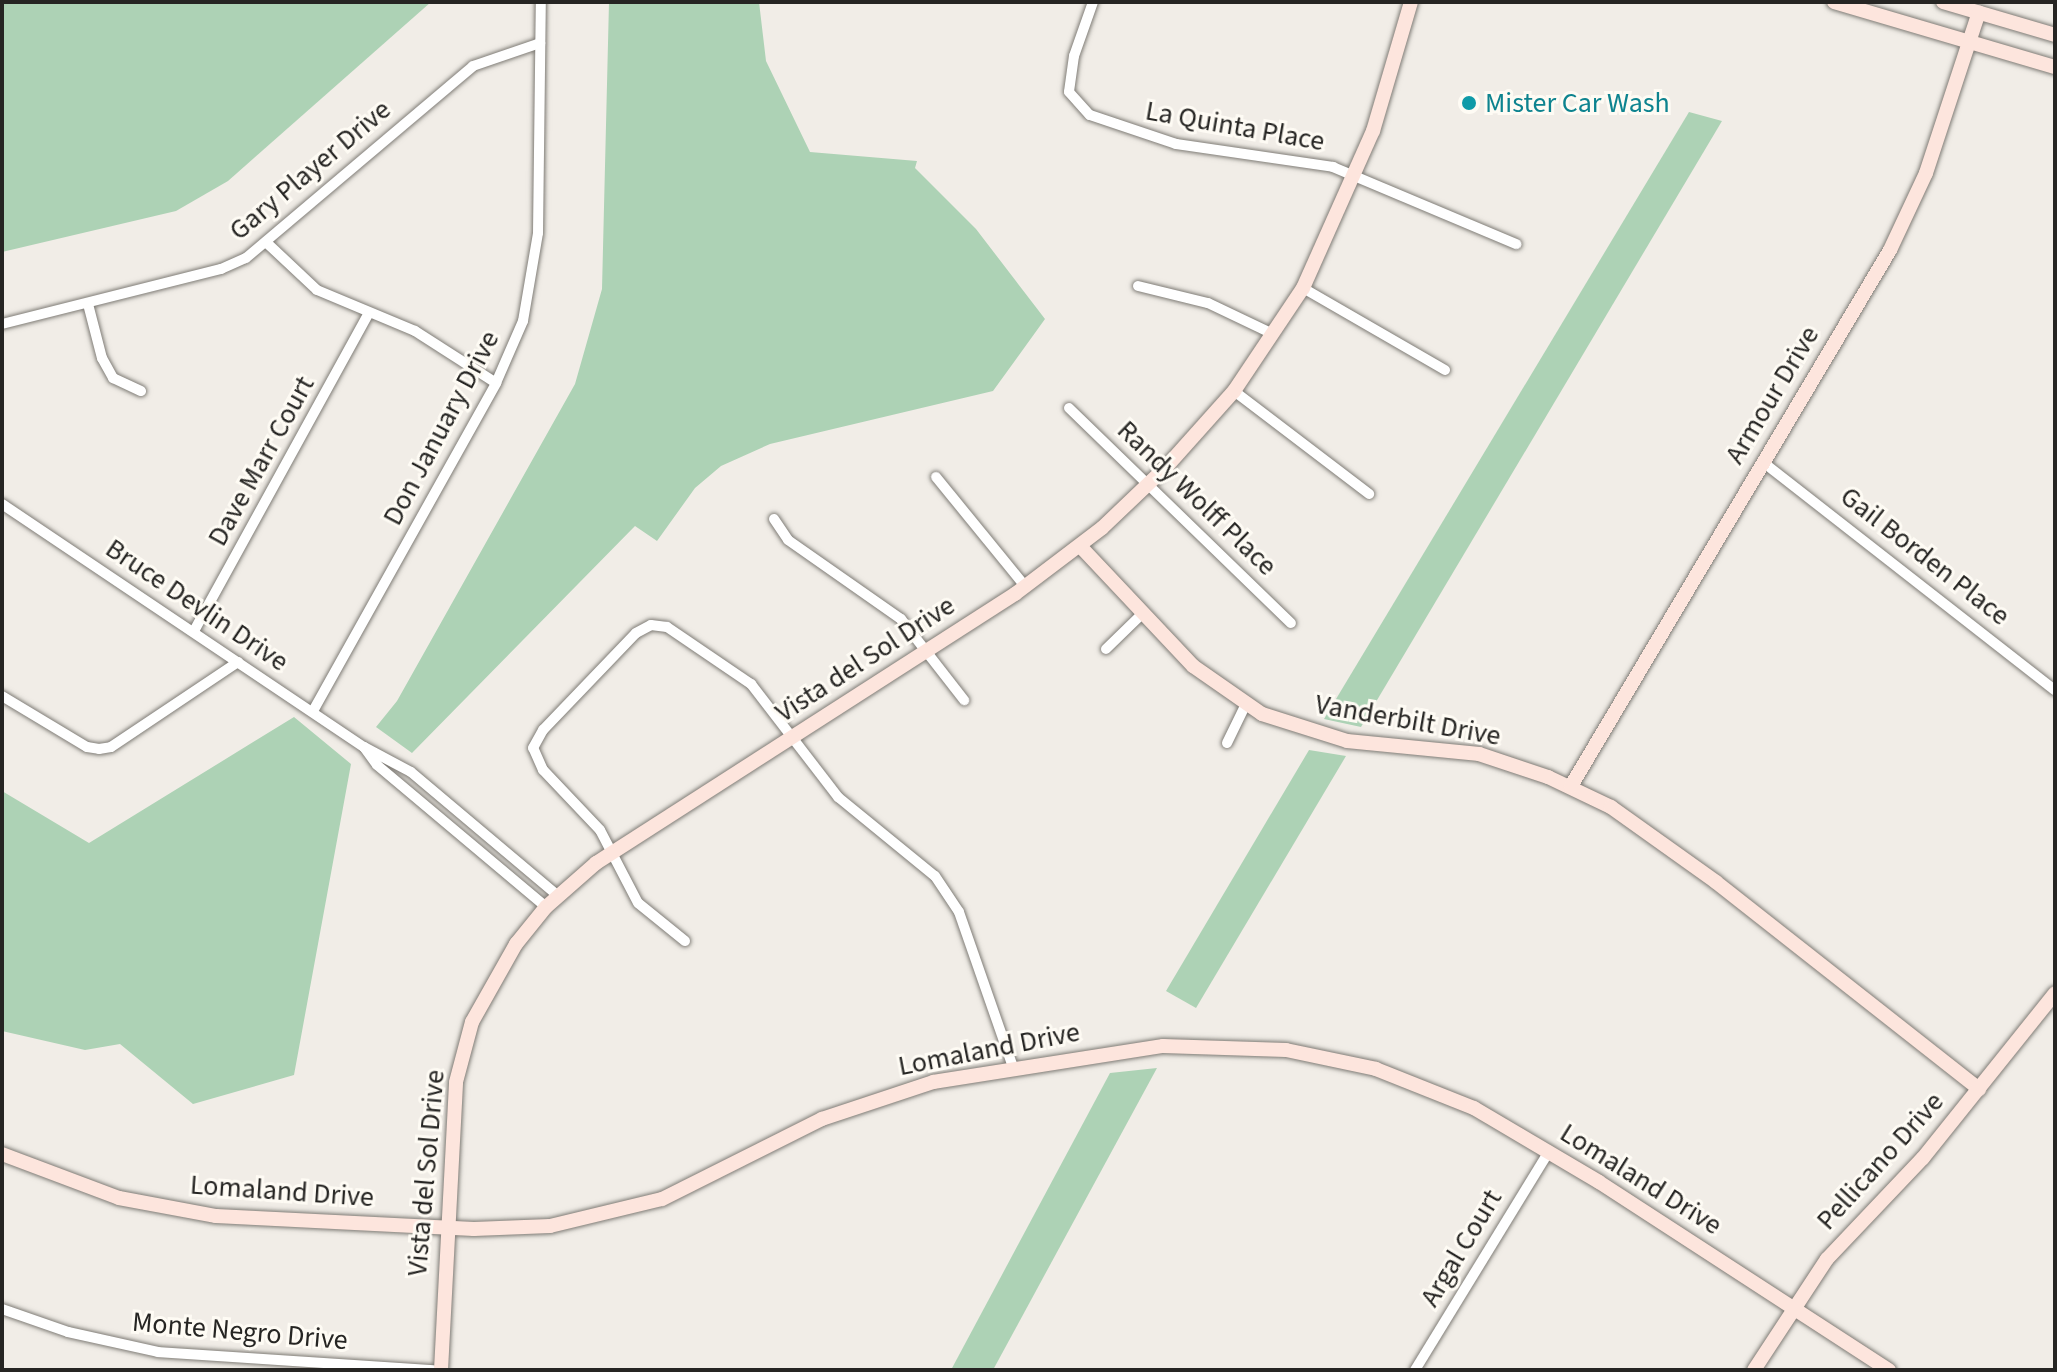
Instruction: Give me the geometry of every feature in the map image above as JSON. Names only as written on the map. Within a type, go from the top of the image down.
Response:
[{"type":"street","name":"Don January Drive","points":[[313,711],[496,383],[523,321],[533,278],[541,2]]},
{"type":"street","name":"La Quinta Place","points":[[1093,2],[1074,56],[1069,92],[1081,109],[1160,141],[1309,161],[1355,178]]},
{"type":"street","name":"Vista del Sol Drive","points":[[441,1370],[450,1128],[466,1042],[499,970],[557,895],[613,851],[1025,586],[1080,546],[1151,483],[1234,391],[1303,288],[1355,178],[1411,2]]},
{"type":"street","points":[[1834,2],[2055,67]]},
{"type":"street","points":[[1943,2],[2055,35]]},
{"type":"street","name":"Armour Drive","points":[[1571,786],[1764,463],[1915,201],[1979,12]]},
{"type":"street","name":"Gary Player Drive","points":[[2,324],[221,269],[268,244],[473,66],[540,43]]},
{"type":"street","points":[[1355,178],[1516,244]]},
{"type":"street","points":[[268,244],[317,290],[415,331],[496,383]]},
{"type":"street","points":[[1138,286],[1208,303],[1273,334]]},
{"type":"street","points":[[1303,288],[1445,370]]},
{"type":"street","points":[[88,304],[102,358],[113,378],[141,391]]},
{"type":"street","name":"Dave Marr Court","points":[[194,631],[369,313]]},
{"type":"street","points":[[1234,391],[1369,494]]},
{"type":"street","name":"Randy Wolff Place","points":[[1069,408],[1151,483],[1291,623]]},
{"type":"street","name":"Gail Borden Place","points":[[1764,463],[2055,690]]},
{"type":"street","points":[[936,477],[1025,586]]},
{"type":"street","name":"Bruce Devlin Drive","points":[[2,504],[364,747],[411,772],[557,895]]},
{"type":"street","points":[[774,519],[788,540],[901,619],[964,700]]},
{"type":"street","name":"Vanderbilt Drive","points":[[1080,546],[1201,673],[1245,706],[1330,737],[1479,754],[1571,786],[1669,846],[1979,1089]]},
{"type":"street","points":[[1106,649],[1143,613]]},
{"type":"street","points":[[685,941],[638,903],[613,851],[591,817],[543,770],[533,748],[543,730],[644,628],[667,627],[761,692],[838,797],[919,859],[951,899],[1013,1067]]},
{"type":"street","points":[[2,696],[87,747],[99,749],[111,747],[238,662]]},
{"type":"street","points":[[1227,743],[1245,706]]},
{"type":"street","name":"Bruce Devlin Drive","points":[[364,747],[377,765],[546,907]]},
{"type":"street","name":"Pellicano Drive","points":[[1754,1370],[1793,1308],[1844,1239],[1894,1191],[2055,993]]},
{"type":"street","name":"Lomaland Drive","points":[[2,1154],[83,1187],[186,1212],[446,1227],[550,1226],[638,1208],[849,1109],[920,1085],[1013,1067],[1163,1046],[1286,1050],[1407,1079],[1474,1108],[1549,1151],[1889,1370]]},
{"type":"street","name":"Argal Court","points":[[1415,1370],[1549,1151]]},
{"type":"street","name":"Monte Negro Drive","points":[[2,1309],[68,1332],[158,1352],[432,1370]]},
{"type":"green space","points":[[2,2],[431,2],[228,181],[176,211],[2,252]]},
{"type":"green space","points":[[609,2],[759,2],[766,61],[810,152],[917,161],[915,168],[976,229],[1045,319],[993,391],[770,444],[721,466],[695,488],[657,541],[635,526],[412,753],[376,727],[397,701],[575,384],[602,289]]},
{"type":"green space","points":[[1689,112],[1722,121],[1361,727],[1324,719]]},
{"type":"green space","points":[[294,717],[351,764],[294,1075],[193,1104],[120,1044],[85,1050],[2,1031],[2,791],[89,843]]},
{"type":"green space","points":[[1309,750],[1346,756],[1196,1008],[1166,991]]},
{"type":"green space","points":[[1157,1068],[993,1370],[951,1370],[1110,1073]]},
{"type":"place","name":"Mister Car Wash","points":[[1469,103]]}]
